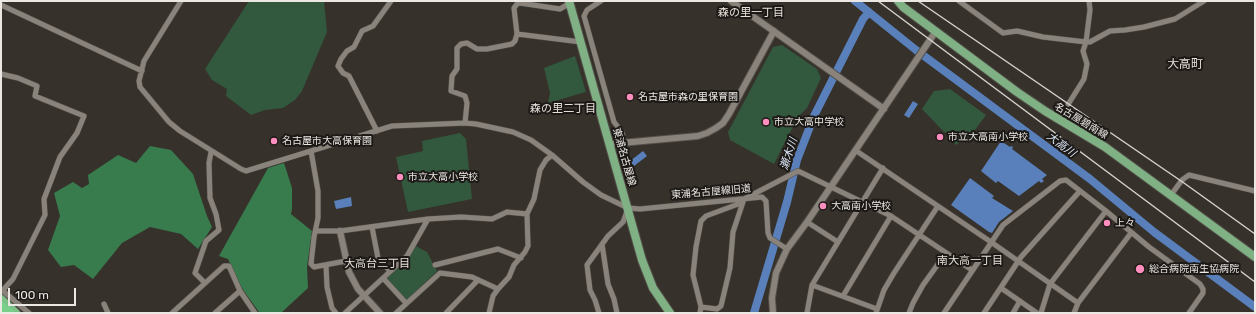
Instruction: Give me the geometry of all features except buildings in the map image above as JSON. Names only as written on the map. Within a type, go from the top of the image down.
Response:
[{"type":"highway","points":[[2,294],[16,313]]},
{"type":"highway","points":[[1,306],[10,313]]},
{"type":"main road","name":"名古屋碧南線","points":[[898,1],[903,7],[1017,92],[1105,147],[1255,256]]},
{"type":"main road","name":"東浦名古屋線","points":[[570,2],[647,276],[659,298],[670,313]]},
{"type":"street","points":[[180,1],[144,61],[139,81],[140,87],[156,107],[169,122],[180,131],[211,152],[246,171],[392,126],[465,123],[513,132],[531,140],[552,155],[583,182],[601,195],[628,208],[623,222],[608,236],[587,265],[590,290],[599,313]]},
{"type":"street","points":[[377,131],[349,76],[343,73],[338,66],[340,60],[347,51],[354,47],[362,31],[373,26],[391,1]]},
{"type":"street","points":[[601,1],[587,10],[584,16],[614,122],[622,132],[624,142]]},
{"type":"street","points":[[731,1],[884,109]]},
{"type":"street","points":[[961,1],[1003,33],[1017,31],[1043,37],[1090,42],[1110,31],[1144,28],[1175,19],[1204,1]]},
{"type":"street","points":[[1059,119],[1084,79],[1087,64],[1083,52],[1086,42],[1090,1]]},
{"type":"street","points":[[465,123],[467,103],[465,96],[451,91],[452,76],[456,69],[457,48],[461,44],[467,43],[477,49],[487,49],[512,44],[515,41],[517,34],[514,8],[517,4],[520,3],[560,9],[570,2]]},
{"type":"street","points":[[1,5],[142,71]]},
{"type":"street","points":[[610,144],[698,136],[716,128],[729,114],[774,31]]},
{"type":"street","points":[[773,313],[772,298],[776,273],[787,249],[807,222],[936,31]]},
{"type":"street","points":[[517,34],[581,42]]},
{"type":"street","points":[[1,74],[18,78],[37,86],[35,96],[84,116],[77,133],[60,157],[44,199],[45,215],[13,279],[2,294],[29,313]]},
{"type":"street","points":[[856,150],[1078,303]]},
{"type":"street","points":[[312,151],[318,191],[318,218],[311,264],[314,267],[346,262]]},
{"type":"street","points":[[205,283],[195,273],[206,241],[219,230],[216,214],[210,198],[209,163],[211,152]]},
{"type":"street","points":[[489,313],[493,296],[509,277],[514,265],[521,258],[528,246],[527,214],[534,199],[540,170],[546,160],[552,155]]},
{"type":"street","points":[[807,313],[812,285],[883,168]]},
{"type":"street","points":[[742,201],[733,232],[730,268],[721,306],[717,309],[701,310],[693,275],[701,221],[706,216],[742,201],[798,170],[862,203],[891,216],[972,270]]},
{"type":"street","points":[[1171,196],[1182,180],[1189,176],[1255,191]]},
{"type":"street","points":[[944,313],[1003,225],[1060,181],[1066,180],[1106,211],[1131,233],[1200,284],[1203,289],[1203,294],[1189,313]]},
{"type":"street","points":[[984,313],[1018,262],[1080,191]]},
{"type":"street","name":"東浦名古屋線旧道","points":[[628,208],[640,209],[742,201],[762,197],[766,201],[768,233],[771,239],[787,249]]},
{"type":"street","points":[[812,285],[843,296],[877,311],[888,284],[938,206]]},
{"type":"street","points":[[1041,313],[1050,284],[1106,211]]},
{"type":"street","points":[[316,231],[340,231],[428,219],[461,217],[492,219],[507,212],[527,214]]},
{"type":"street","points":[[843,296],[891,216]]},
{"type":"street","points":[[345,313],[407,256],[428,219]]},
{"type":"street","points":[[807,222],[838,242]]},
{"type":"street","points":[[372,227],[378,258],[390,272]]},
{"type":"street","points":[[340,231],[346,262],[351,277],[358,289],[380,313]]},
{"type":"street","points":[[1074,313],[1078,303],[1131,233]]},
{"type":"street","points":[[602,244],[608,284],[614,299],[616,313]]},
{"type":"street","points":[[435,265],[498,249],[521,258]]},
{"type":"street","points":[[909,313],[912,303],[923,285],[946,253]]},
{"type":"street","points":[[326,265],[327,287],[332,308],[336,313]]},
{"type":"street","points":[[172,313],[224,266],[229,266],[240,291],[255,313]]},
{"type":"street","points":[[396,313],[440,273],[478,280],[498,289]]},
{"type":"street","points":[[383,278],[406,303]]},
{"type":"street","points":[[446,313],[478,280]]},
{"type":"street","points":[[1001,288],[1037,313]]},
{"type":"street","points":[[215,313],[240,291]]},
{"type":"street","points":[[1013,313],[1020,301]]},
{"type":"street","points":[[104,304],[108,313]]},
{"type":"green space","points":[[249,1],[324,1],[327,32],[302,91],[295,100],[283,108],[265,110],[251,115],[226,96],[227,89],[212,80],[205,69]]},
{"type":"green space","points":[[782,45],[817,69],[821,78],[807,108],[798,117],[774,164],[730,140],[728,132],[773,47]]},
{"type":"green space","points":[[575,56],[586,92],[548,103],[550,93],[544,68]]},
{"type":"green space","points":[[950,89],[986,115],[966,142],[962,140],[956,145],[922,109],[934,91]]},
{"type":"green space","points":[[460,133],[466,139],[472,199],[408,212],[396,157],[423,151],[422,141]]},
{"type":"green space","points":[[150,146],[171,150],[193,174],[212,227],[198,249],[181,234],[150,227],[122,243],[93,279],[74,265],[61,267],[48,250],[60,216],[54,193],[73,182],[82,188],[89,184],[88,175],[118,155],[136,163]]},
{"type":"green space","points":[[284,163],[292,188],[291,214],[312,231],[307,267],[308,288],[281,313],[262,313],[259,312],[241,287],[228,259],[219,256],[268,168]]},
{"type":"green space","points":[[416,246],[427,252],[437,271],[407,300],[386,280],[386,278]]},
{"type":"water","points":[[913,101],[918,104],[909,118],[904,115]]},
{"type":"water","points":[[1001,141],[1010,147],[1013,147],[1012,149],[1047,175],[1042,179],[1044,181],[1041,183],[1039,181],[1019,196],[998,181],[996,183],[981,171]]},
{"type":"water","points":[[643,151],[647,156],[634,166],[630,161]]},
{"type":"water","points":[[970,178],[994,196],[992,198],[1013,211],[999,222],[992,233],[951,205]]},
{"type":"water","points":[[351,197],[352,206],[336,209],[334,201]]},
{"type":"waterway","name":"大高川","points":[[855,1],[916,50],[1090,179],[1154,232],[1255,307]]},
{"type":"waterway","name":"瀬木川","points":[[754,313],[787,202],[797,160],[814,116],[863,19],[869,12]]},
{"type":"railway","points":[[878,1],[1255,282]]},
{"type":"railway","points":[[918,1],[1184,183],[1255,234]]},
{"type":"place","name":"名古屋市森の里保育園","points":[[630,97]]},
{"type":"place","name":"市立大高中学校","points":[[766,122]]},
{"type":"place","name":"市立大高南小学校","points":[[940,137]]},
{"type":"place","name":"名古屋市大高保育園","points":[[274,141]]},
{"type":"place","name":"市立大高小学校","points":[[400,177]]},
{"type":"place","name":"大高南小学校","points":[[823,206]]},
{"type":"place","name":"上々","points":[[1107,223]]},
{"type":"place","name":"総合病院南生協病院","points":[[1140,269]]},
{"type":"district","name":"森の里一丁目","points":[[751,13]]},
{"type":"district","name":"大高町","points":[[1185,65]]},
{"type":"district","name":"森の里二丁目","points":[[563,109]]},
{"type":"district","name":"南大高一丁目","points":[[970,261]]},
{"type":"district","name":"大高台三丁目","points":[[377,264]]}]
